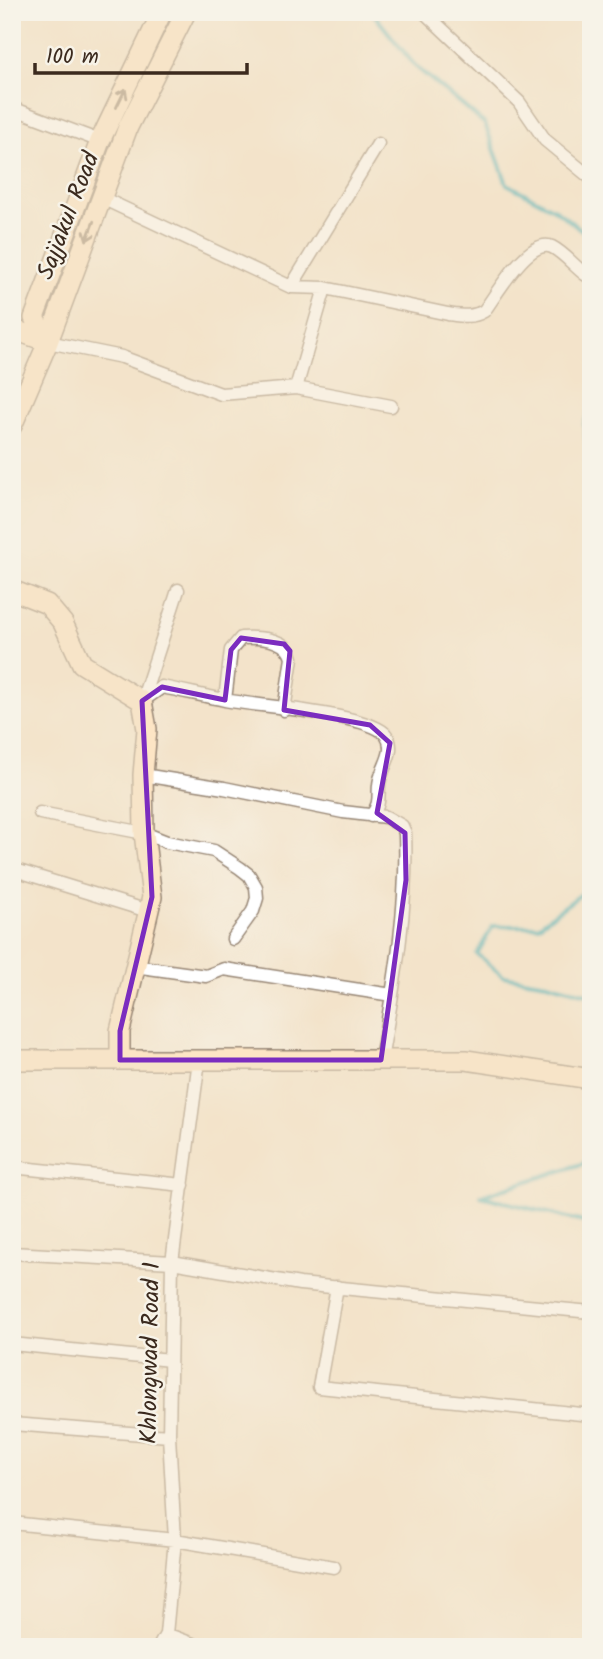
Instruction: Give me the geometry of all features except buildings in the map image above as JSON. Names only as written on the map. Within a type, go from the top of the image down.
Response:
[{"type":"street","name":"Sajjakul Road","points":[[48,342],[34,318],[100,141],[162,12]]},
{"type":"street","name":"Sajjakul Road","points":[[48,342],[128,127],[186,12]]},
{"type":"street","points":[[425,12],[519,102],[545,140],[591,177]]},
{"type":"street","points":[[12,108],[100,141]]},
{"type":"street","points":[[291,287],[378,144]]},
{"type":"street","points":[[102,198],[291,287],[325,288],[465,317],[476,316],[484,311],[533,249],[552,247],[586,275]]},
{"type":"street","points":[[296,388],[325,288]]},
{"type":"street","points":[[12,329],[48,342],[122,357],[221,394],[296,388],[391,406]]},
{"type":"street","points":[[12,426],[48,342]]},
{"type":"street","points":[[12,590],[47,604],[63,623],[82,664],[142,701]]},
{"type":"street","points":[[120,1060],[120,1031],[152,897],[144,833],[143,775],[147,729],[142,701],[178,590]]},
{"type":"street","points":[[225,700],[230,650],[241,638],[250,638],[284,644],[290,650],[292,658],[284,710]]},
{"type":"street","points":[[142,701],[162,687],[284,710],[335,716],[370,725],[387,736],[390,743],[388,761],[380,777],[378,807],[372,816]]},
{"type":"street","points":[[143,775],[386,817],[402,827],[405,833],[406,880],[381,1060]]},
{"type":"street","points":[[40,813],[144,833],[167,842],[214,851],[249,875],[256,887],[257,898],[253,911],[233,939]]},
{"type":"street","points":[[12,869],[148,911]]},
{"type":"street","points":[[134,966],[206,976],[225,969],[392,995]]},
{"type":"street","points":[[12,1060],[466,1060],[591,1079]]},
{"type":"street","name":"Khlongwad Road 1","points":[[159,1647],[166,1634],[175,1540],[169,1436],[172,1262],[199,1060]]},
{"type":"street","points":[[12,1167],[183,1185]]},
{"type":"street","points":[[12,1253],[172,1262],[300,1283],[591,1312]]},
{"type":"street","points":[[337,1287],[319,1387],[591,1415]]},
{"type":"street","points":[[12,1344],[170,1360]]},
{"type":"street","points":[[12,1423],[169,1436]]},
{"type":"street","points":[[12,1523],[175,1540],[334,1567]]},
{"type":"street","points":[[166,1634],[201,1647]]},
{"type":"highlighted area","points":[[241,638],[284,644],[290,651],[284,710],[370,725],[390,743],[377,813],[405,833],[406,880],[381,1060],[120,1060],[120,1031],[152,897],[142,701],[162,687],[225,700],[231,650]]},
{"type":"waterway","points":[[372,12],[415,66],[485,124],[507,184],[554,209],[591,237]]},
{"type":"waterway","points":[[591,407],[584,424],[588,453],[591,456]]},
{"type":"waterway","points":[[591,887],[538,926],[493,926],[477,954],[503,976],[547,983],[591,995]]},
{"type":"waterway","points":[[591,1161],[481,1196],[591,1224]]}]
